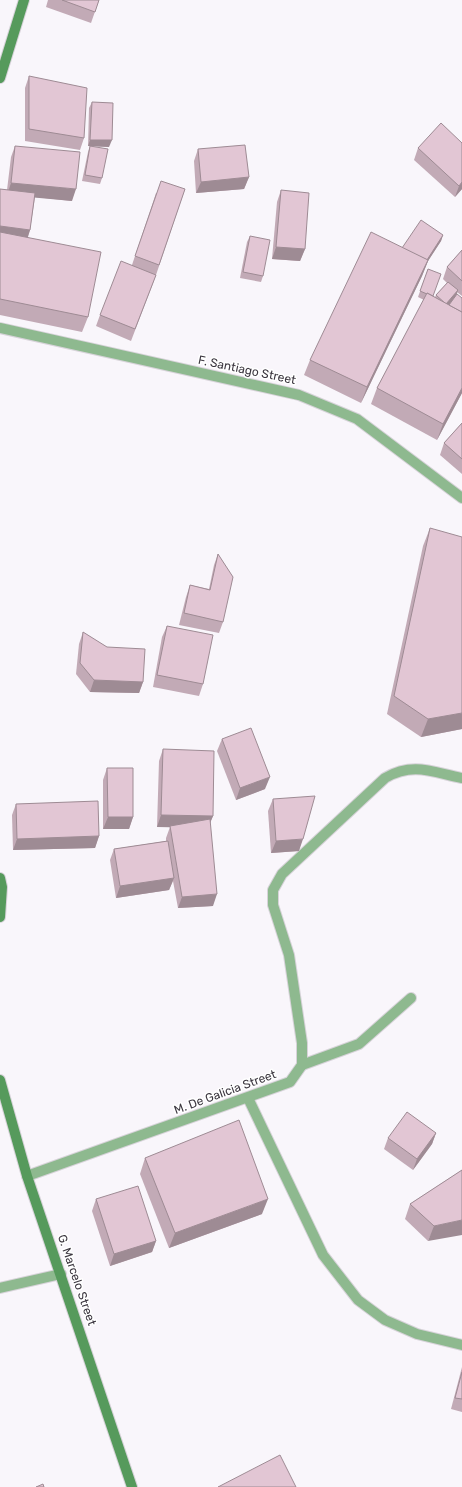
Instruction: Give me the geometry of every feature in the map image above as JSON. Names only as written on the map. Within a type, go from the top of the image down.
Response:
[{"type":"street","points":[[0,78],[24,0]]},
{"type":"street","name":"F. Santiago Street","points":[[0,328],[299,395],[357,419],[462,498]]},
{"type":"street","points":[[411,998],[359,1044],[302,1065],[302,1043],[289,955],[273,905],[273,890],[282,874],[391,774],[412,768],[462,778]]},
{"type":"street","points":[[0,878],[2,887],[0,916]]},
{"type":"street","name":"M. De Galicia Street","points":[[27,1176],[290,1082],[302,1065]]},
{"type":"street","name":"G. Marcelo Street","points":[[0,1080],[27,1176],[132,1487]]},
{"type":"street","points":[[248,1098],[323,1255],[358,1300],[392,1323],[417,1334],[462,1345]]},
{"type":"street","points":[[0,1288],[61,1274]]},
{"type":"building","points":[[62,0],[99,0],[95,12]]},
{"type":"building","points":[[29,76],[87,88],[84,138],[29,129]]},
{"type":"building","points":[[92,102],[113,103],[112,140],[90,140]]},
{"type":"building","points":[[441,123],[462,143],[462,182],[459,186],[418,148]]},
{"type":"building","points":[[245,145],[249,177],[201,182],[198,149]]},
{"type":"building","points":[[15,146],[80,152],[76,189],[11,183]]},
{"type":"building","points":[[90,146],[108,149],[102,178],[85,175]]},
{"type":"building","points":[[161,181],[185,189],[159,265],[135,256]]},
{"type":"building","points":[[0,189],[35,193],[30,230],[0,226]]},
{"type":"building","points":[[281,190],[309,193],[305,249],[276,247]]},
{"type":"building","points":[[421,220],[443,235],[427,260],[402,248]]},
{"type":"building","points":[[0,232],[101,252],[88,317],[0,299]]},
{"type":"building","points":[[371,232],[428,260],[367,387],[310,360]]},
{"type":"building","points":[[250,236],[270,240],[263,276],[243,272]]},
{"type":"building","points":[[462,250],[462,281],[447,267]]},
{"type":"building","points":[[121,261],[156,275],[135,329],[100,315]]},
{"type":"building","points":[[428,269],[441,274],[433,296],[420,291]]},
{"type":"building","points":[[448,282],[458,290],[446,304],[436,295]]},
{"type":"building","points":[[427,293],[462,312],[462,388],[443,424],[377,388]]},
{"type":"building","points":[[457,294],[462,298],[462,312],[449,305]]},
{"type":"building","points":[[462,423],[462,459],[444,443]]},
{"type":"building","points":[[430,528],[462,537],[462,713],[428,719],[394,696]]},
{"type":"building","points":[[218,554],[233,577],[223,622],[184,613],[190,585],[210,590]]},
{"type":"building","points":[[167,626],[213,635],[203,684],[157,675]]},
{"type":"building","points":[[83,632],[107,647],[145,649],[143,682],[94,680],[80,663]]},
{"type":"building","points":[[251,728],[270,777],[240,788],[222,739]]},
{"type":"building","points":[[163,749],[214,751],[213,816],[161,815]]},
{"type":"building","points":[[107,768],[133,768],[133,817],[108,817]]},
{"type":"building","points":[[315,796],[303,839],[276,841],[273,799]]},
{"type":"building","points":[[98,801],[99,836],[17,839],[16,804]]},
{"type":"building","points":[[210,819],[217,894],[182,897],[170,826]]},
{"type":"building","points":[[168,841],[174,878],[120,886],[114,849]]},
{"type":"building","points":[[407,1112],[436,1133],[417,1159],[388,1138]]},
{"type":"building","points":[[239,1120],[268,1199],[175,1233],[145,1158]]},
{"type":"building","points":[[462,1170],[462,1220],[434,1226],[410,1204]]},
{"type":"building","points":[[138,1186],[156,1241],[114,1254],[96,1199]]},
{"type":"building","points":[[462,1372],[462,1399],[455,1398]]},
{"type":"building","points":[[280,1455],[296,1487],[218,1487]]},
{"type":"building","points":[[43,1484],[44,1487],[36,1487]]}]
